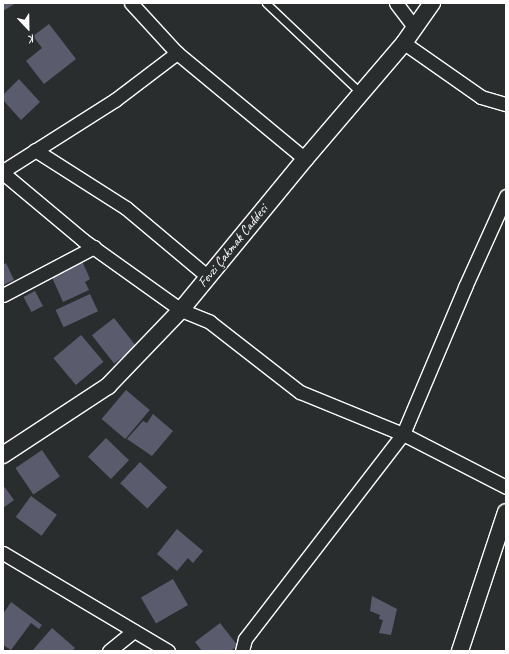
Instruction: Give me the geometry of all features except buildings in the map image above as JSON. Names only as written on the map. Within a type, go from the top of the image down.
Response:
[{"type":"street","points":[[130,3],[177,53],[304,159]]},
{"type":"street","points":[[396,3],[414,26]]},
{"type":"street","name":"Fevzi Çakmak Caddesi","points":[[3,455],[108,386],[181,310],[207,276],[304,159],[404,43],[414,26],[432,3]]},
{"type":"street","points":[[404,43],[481,97],[506,104]]},
{"type":"street","points":[[177,53],[115,100],[35,150],[3,172],[94,247],[181,310],[210,322],[300,392],[403,434],[506,487]]},
{"type":"street","points":[[35,150],[126,208],[207,276]]},
{"type":"street","points":[[242,651],[245,639],[403,434],[465,287],[506,196]]},
{"type":"street","points":[[3,295],[94,247]]},
{"type":"street","points":[[460,651],[506,512]]},
{"type":"street","points":[[3,553],[168,651]]},
{"type":"street","points":[[109,651],[134,631]]},
{"type":"lane","points":[[266,3],[361,93]]}]
